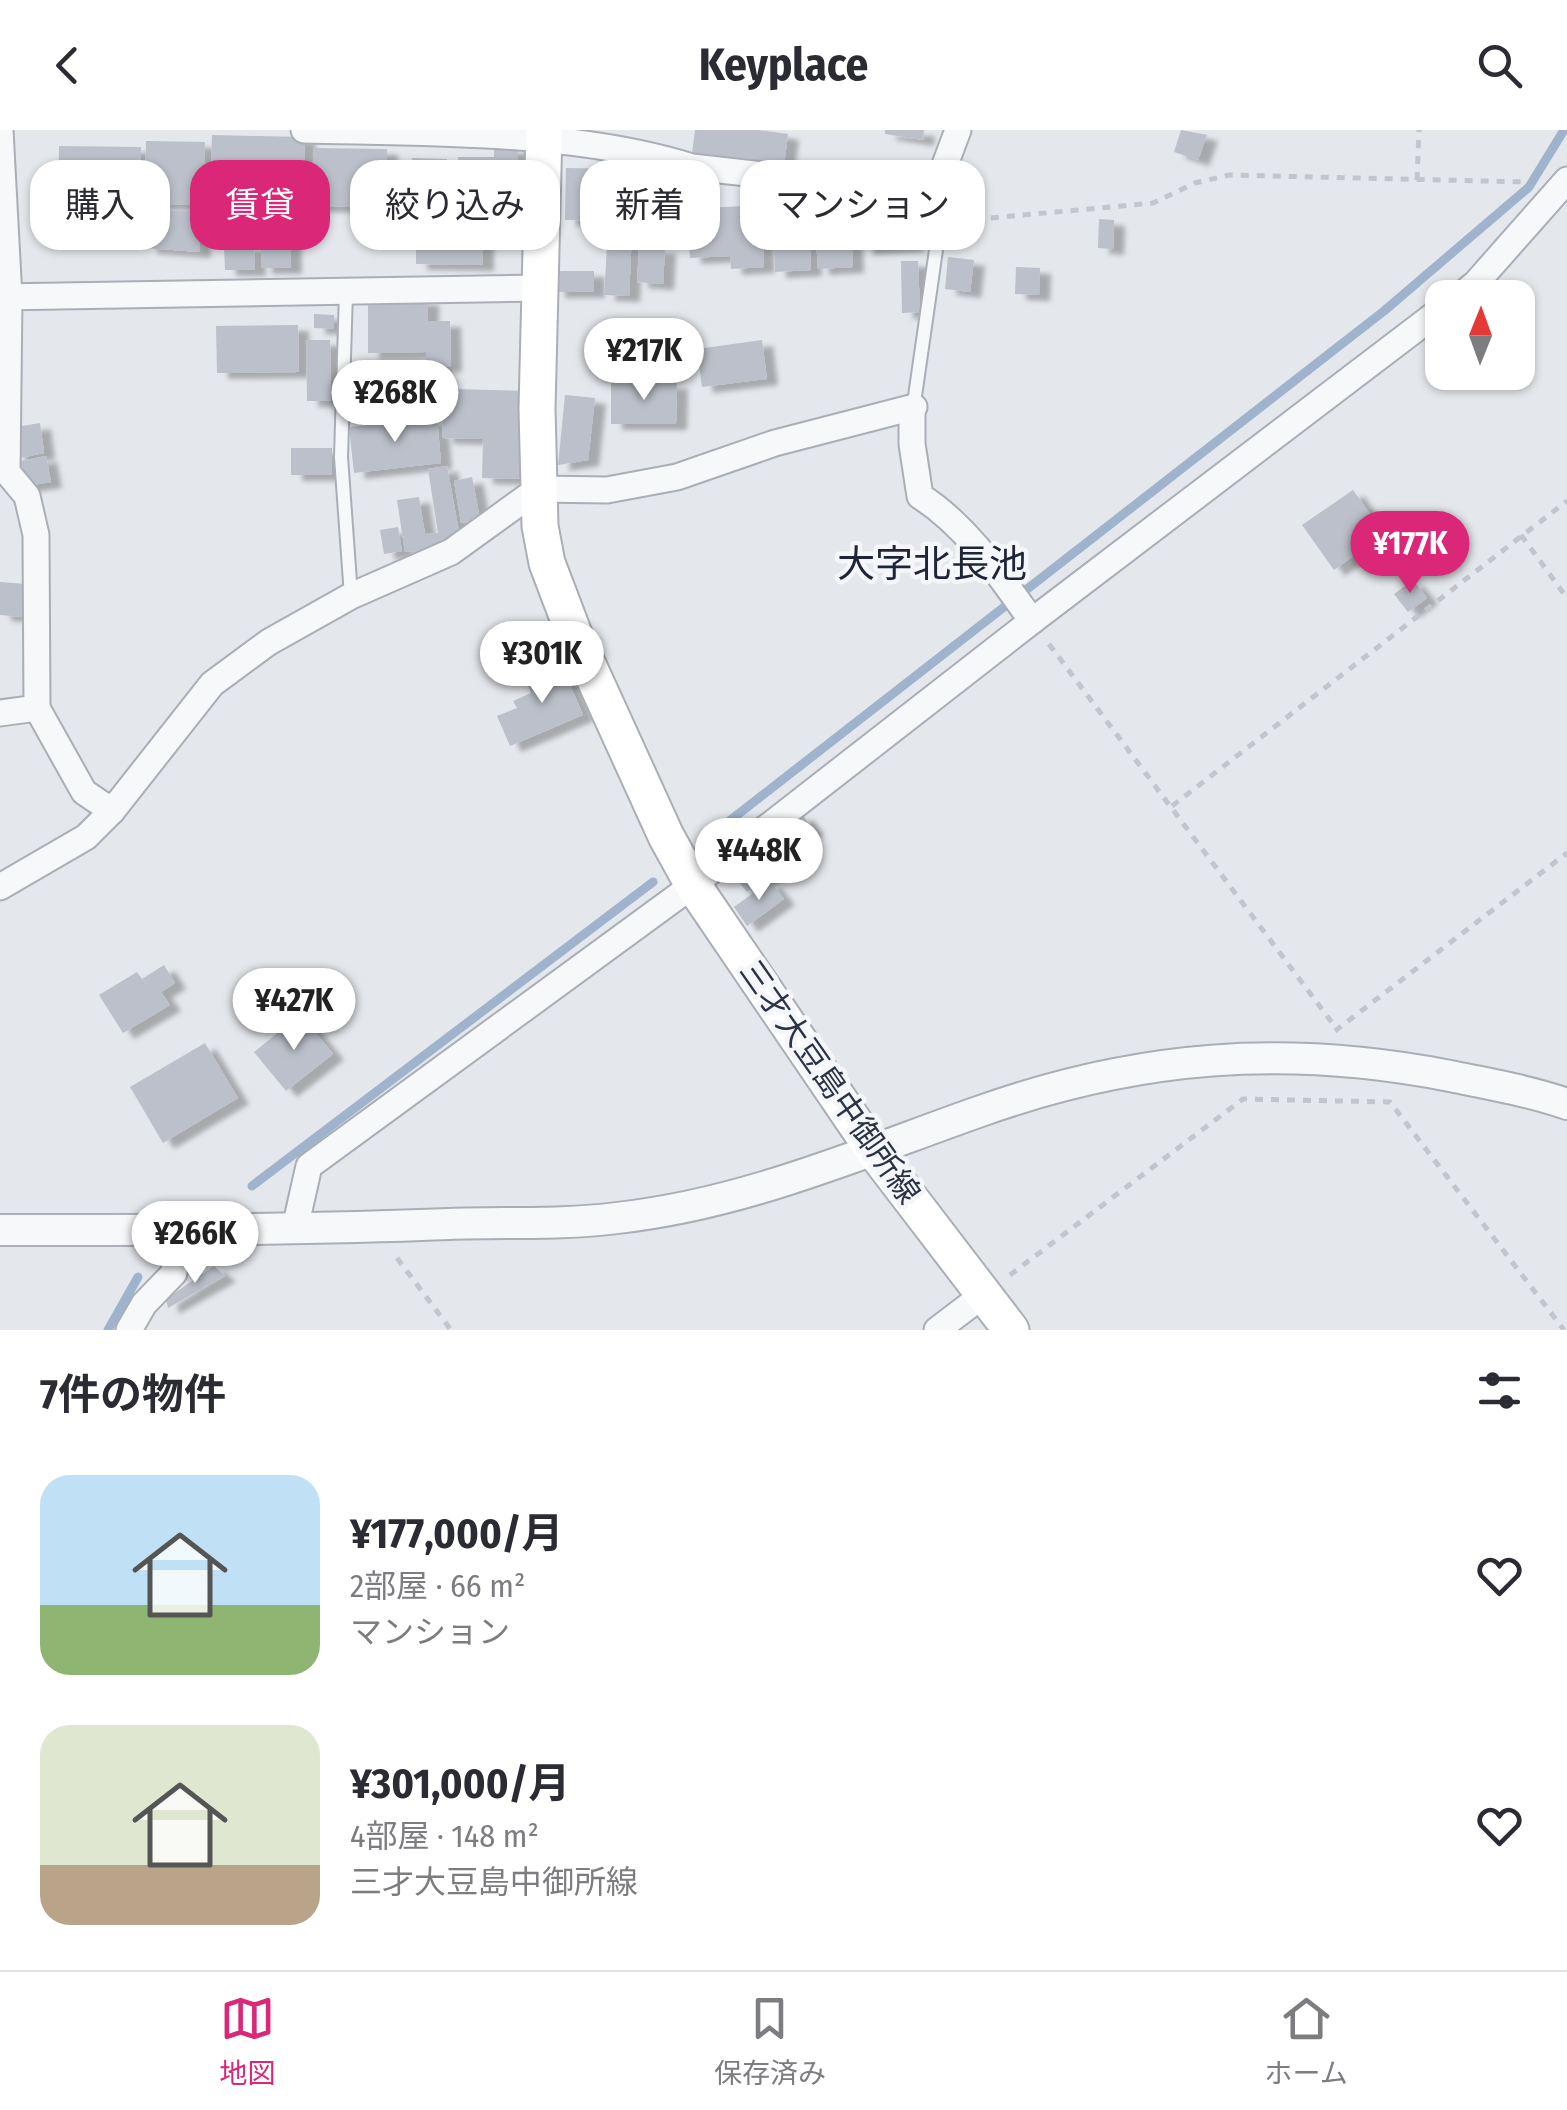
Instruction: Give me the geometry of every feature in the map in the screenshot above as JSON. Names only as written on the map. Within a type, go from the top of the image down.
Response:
[{"type":"main road","name":"三才大豆島中御所線","points":[[544,136],[538,490],[546,563],[666,836],[690,879],[874,1151],[1011,1330]]},
{"type":"street","points":[[0,130],[5,298],[4,472],[27,496],[36,535],[37,708],[84,792],[112,811]]},
{"type":"street","points":[[304,130],[544,136],[654,155],[692,167],[740,172]]},
{"type":"street","points":[[947,160],[958,130]]},
{"type":"street","points":[[1479,280],[1567,180]]},
{"type":"street","points":[[5,298],[540,288]]},
{"type":"street","points":[[295,1228],[310,1166],[1425,322]]},
{"type":"street","points":[[0,887],[86,837],[112,811],[212,684],[270,642],[352,596],[451,552],[538,490],[607,490],[677,477],[775,443],[913,411],[912,444],[920,496],[945,512],[1000,576],[1032,621]]},
{"type":"street","points":[[0,712],[37,708]]},
{"type":"street","points":[[0,1230],[374,1227],[617,1218],[746,1195],[980,1111],[1108,1073],[1335,1043],[1388,1064],[1530,1092],[1567,1104]]},
{"type":"street","points":[[129,1330],[133,1317],[174,1273],[178,1230]]},
{"type":"street","points":[[937,1330],[983,1294]]},
{"type":"lane","points":[[913,411],[932,296],[935,250]]},
{"type":"lane","points":[[346,292],[341,457],[352,596]]},
{"type":"path","points":[[1418,180],[1419,130]]},
{"type":"path","points":[[985,219],[1153,204],[1195,183],[1229,175],[1503,179]]},
{"type":"path","points":[[1172,806],[1567,501]]},
{"type":"path","points":[[1520,536],[1567,598]]},
{"type":"path","points":[[1032,621],[1172,806],[1335,1043],[1331,1099]]},
{"type":"path","points":[[1335,1043],[1567,853]]},
{"type":"path","points":[[983,1294],[1243,1099],[1390,1102],[1564,1330]]},
{"type":"path","points":[[374,1227],[451,1330]]},
{"type":"building","points":[[695,130],[788,134],[785,160],[740,160],[740,167],[720,165],[720,160],[691,160]]},
{"type":"building","points":[[885,130],[924,130],[923,140],[885,134]]},
{"type":"building","points":[[1181,130],[1207,135],[1198,160],[1174,152]]},
{"type":"building","points":[[212,135],[305,137],[305,160],[211,160]]},
{"type":"building","points":[[146,141],[205,142],[204,160],[190,160],[190,205],[170,204],[170,160],[146,160]]},
{"type":"building","points":[[59,146],[141,147],[141,160],[59,160]]},
{"type":"building","points":[[494,147],[518,148],[518,160],[458,160],[458,157],[494,157]]},
{"type":"building","points":[[313,148],[387,149],[387,160],[350,160],[350,207],[330,206],[330,160],[313,160]]},
{"type":"building","points":[[566,168],[580,168],[580,220],[565,220]]},
{"type":"building","points":[[740,206],[740,250],[763,250],[764,267],[731,269],[730,256],[690,258],[690,250],[720,250],[720,207]]},
{"type":"building","points":[[190,210],[190,250],[200,252],[170,250],[170,211]]},
{"type":"building","points":[[1099,219],[1114,220],[1113,249],[1098,248]]},
{"type":"building","points":[[224,250],[254,250],[255,270],[225,270]]},
{"type":"building","points":[[261,250],[291,250],[291,268],[261,268]]},
{"type":"building","points":[[416,250],[483,250],[483,265],[416,264]]},
{"type":"building","points":[[607,250],[631,250],[629,296],[604,295]]},
{"type":"building","points":[[639,250],[665,250],[663,284],[637,282]]},
{"type":"building","points":[[774,250],[810,250],[811,270],[775,272]]},
{"type":"building","points":[[817,250],[852,250],[853,267],[818,269]]},
{"type":"building","points":[[948,257],[974,260],[970,292],[945,289]]},
{"type":"building","points":[[901,261],[918,261],[920,312],[902,313]]},
{"type":"building","points":[[1016,267],[1040,268],[1039,295],[1015,294]]},
{"type":"building","points":[[554,271],[594,271],[594,292],[554,292]]},
{"type":"building","points":[[368,299],[428,299],[428,321],[450,321],[451,366],[426,367],[426,352],[368,353]]},
{"type":"building","points":[[314,314],[334,315],[334,329],[314,328]]},
{"type":"building","points":[[298,325],[299,372],[217,373],[216,326]]},
{"type":"building","points":[[306,340],[330,340],[331,401],[307,401]]},
{"type":"building","points":[[762,340],[767,379],[702,387],[697,349]]},
{"type":"building","points":[[611,383],[677,383],[676,424],[611,424]]},
{"type":"building","points":[[419,388],[529,391],[526,479],[482,478],[483,439],[442,438],[443,414],[419,414]]},
{"type":"building","points":[[565,395],[595,398],[588,460],[558,465]]},
{"type":"building","points":[[437,418],[441,463],[354,473],[349,427]]},
{"type":"building","points":[[40,423],[44,453],[15,459],[10,428]]},
{"type":"building","points":[[291,448],[332,448],[332,475],[291,475]]},
{"type":"building","points":[[46,456],[51,482],[20,487],[16,462]]},
{"type":"building","points":[[447,466],[460,537],[432,551],[405,552],[397,500],[419,497],[425,534],[438,533],[428,469]]},
{"type":"building","points":[[472,477],[480,519],[461,523],[454,481]]},
{"type":"building","points":[[1353,490],[1384,534],[1334,570],[1302,525]]},
{"type":"building","points":[[398,527],[402,551],[384,554],[380,530]]},
{"type":"building","points":[[1413,580],[1427,598],[1408,612],[1394,594]]},
{"type":"building","points":[[0,582],[26,584],[24,617],[0,615]]},
{"type":"building","points":[[558,657],[583,715],[510,746],[497,716],[517,708],[513,701],[531,693],[526,680],[549,671],[546,662]]},
{"type":"building","points":[[802,814],[813,829],[800,840],[806,847],[747,892],[729,870]]},
{"type":"building","points":[[770,881],[784,899],[747,926],[734,907]]},
{"type":"building","points":[[164,965],[175,983],[161,992],[170,1005],[123,1033],[99,995],[137,972],[142,979]]},
{"type":"building","points":[[301,1014],[333,1054],[286,1091],[254,1052]]},
{"type":"building","points":[[205,1043],[238,1098],[163,1143],[130,1087]]},
{"type":"building","points":[[214,1266],[225,1276],[168,1308],[166,1299]]},
{"type":"waterway","points":[[714,833],[1384,311],[1529,187],[1564,130]]},
{"type":"waterway","points":[[252,1186],[653,882]]},
{"type":"waterway","points":[[108,1330],[138,1277]]},
{"type":"district","name":"大字北長池","points":[[932,564]]}]
